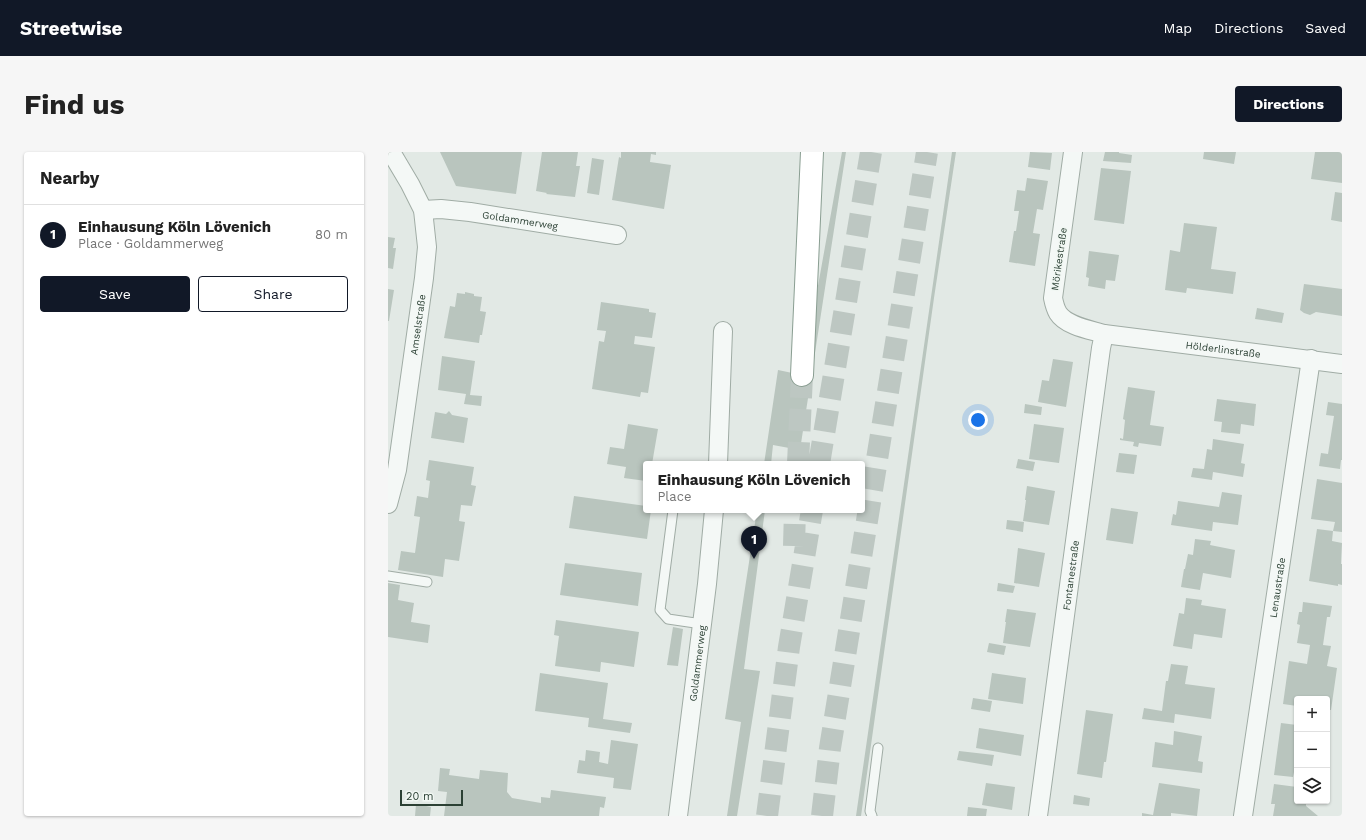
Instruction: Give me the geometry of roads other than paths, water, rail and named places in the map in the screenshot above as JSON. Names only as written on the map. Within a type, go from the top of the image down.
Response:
[{"type":"highway","points":[[802,375],[812,152]]},
{"type":"street","name":"Amselstraße","points":[[388,504],[397,470],[427,247],[423,210],[391,152]]},
{"type":"street","name":"Mörikestraße","points":[[1073,152],[1053,298],[1059,315],[1065,320],[1078,326],[1104,334]]},
{"type":"street","name":"Goldammerweg","points":[[423,210],[470,212],[617,235]]},
{"type":"street","points":[[718,461],[723,331]]},
{"type":"street","name":"Hölderlinstraße","points":[[1104,334],[1342,364]]},
{"type":"street","name":"Fontanestraße","points":[[1038,816],[1104,334]]},
{"type":"street","name":"Lenaustraße","points":[[1243,816],[1311,359]]},
{"type":"street","name":"Goldammerweg","points":[[678,816],[702,624],[714,513]]},
{"type":"lane","points":[[673,513],[660,610],[668,619],[702,624]]},
{"type":"lane","points":[[388,576],[427,582]]},
{"type":"lane","points":[[872,816],[870,811],[878,748]]},
{"type":"tunnel","points":[[820,461],[871,152]]},
{"type":"tunnel","points":[[822,816],[830,748],[927,152]]},
{"type":"tunnel","points":[[798,461],[802,375]]},
{"type":"tunnel","points":[[794,546],[795,513]]},
{"type":"tunnel","points":[[767,816],[789,647],[811,513]]},
{"type":"place","name":"Einhausung Köln Lövenich","points":[[754,559]]}]
